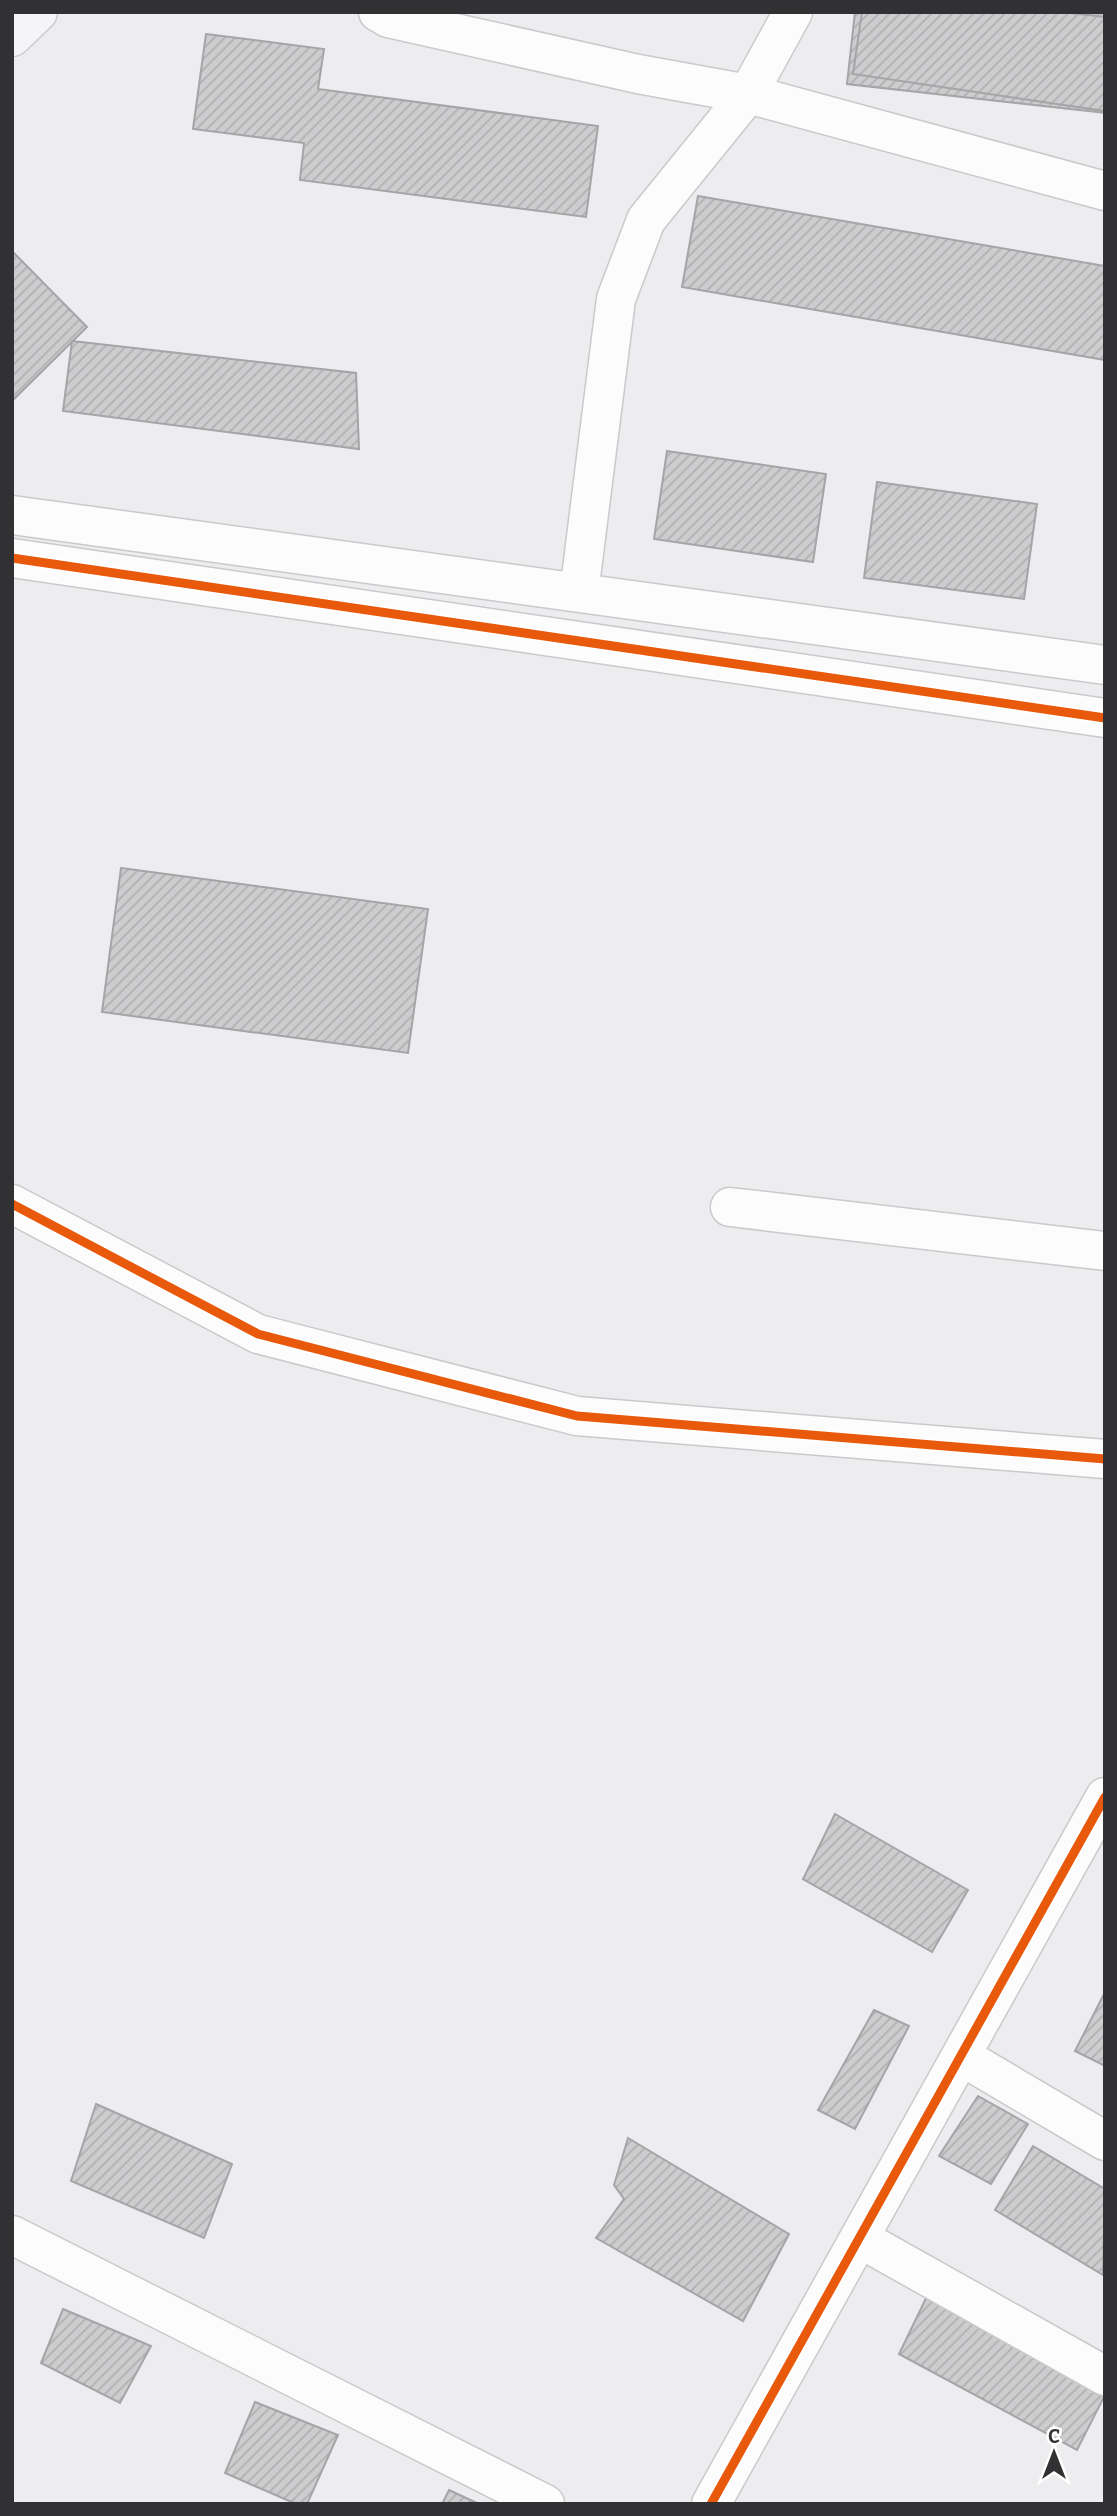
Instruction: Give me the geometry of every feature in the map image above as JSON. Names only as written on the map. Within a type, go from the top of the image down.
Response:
[{"type":"main road","points":[[12,37],[38,12]]},
{"type":"street","points":[[378,12],[388,18],[638,74],[748,94],[1105,191]]},
{"type":"street","points":[[579,593],[616,299],[646,220],[748,94],[793,12]]},
{"type":"street","points":[[12,516],[1105,665]]},
{"type":"street","points":[[12,558],[1105,718]]},
{"type":"street","points":[[12,1204],[258,1334],[577,1416],[1105,1459]]},
{"type":"street","points":[[730,1207],[1105,1251]]},
{"type":"street","points":[[711,2504],[1105,1797]]},
{"type":"street","points":[[961,2056],[1105,2141]]},
{"type":"street","points":[[12,2235],[545,2504]]},
{"type":"street","points":[[859,2238],[1105,2376]]},
{"type":"building","points":[[855,12],[1062,12],[1105,17],[1105,113],[847,84]]},
{"type":"building","points":[[862,12],[1105,12],[1105,111],[853,74]]},
{"type":"building","points":[[206,34],[324,49],[318,89],[598,126],[586,217],[300,180],[304,143],[193,129]]},
{"type":"building","points":[[698,196],[1105,266],[1105,360],[682,287]]},
{"type":"building","points":[[12,251],[87,327],[12,401]]},
{"type":"building","points":[[72,341],[356,373],[359,449],[63,411]]},
{"type":"building","points":[[667,451],[826,474],[813,562],[654,539]]},
{"type":"building","points":[[877,482],[1037,504],[1024,599],[864,578]]},
{"type":"building","points":[[121,868],[428,909],[408,1053],[102,1012]]},
{"type":"building","points":[[835,1814],[968,1890],[932,1952],[803,1879]]},
{"type":"building","points":[[1105,1992],[1105,2066],[1075,2051]]},
{"type":"building","points":[[874,2010],[909,2026],[855,2129],[818,2110]]},
{"type":"building","points":[[978,2096],[1028,2124],[991,2184],[939,2156]]},
{"type":"building","points":[[96,2104],[232,2164],[204,2238],[71,2181]]},
{"type":"building","points":[[628,2138],[789,2234],[743,2321],[596,2238],[624,2199],[614,2185]]},
{"type":"building","points":[[1033,2146],[1105,2189],[1103,2275],[995,2210]]},
{"type":"building","points":[[929,2292],[1105,2395],[1077,2450],[899,2354]]},
{"type":"building","points":[[63,2309],[151,2346],[120,2403],[41,2363]]},
{"type":"building","points":[[255,2402],[338,2435],[307,2504],[296,2504],[225,2473]]},
{"type":"building","points":[[449,2490],[479,2504],[442,2504]]},
{"type":"cycle path","points":[[12,558],[1105,718]]},
{"type":"cycle path","points":[[12,1204],[258,1334],[577,1416],[1105,1459]]},
{"type":"cycle path","points":[[711,2504],[1105,1797]]}]
